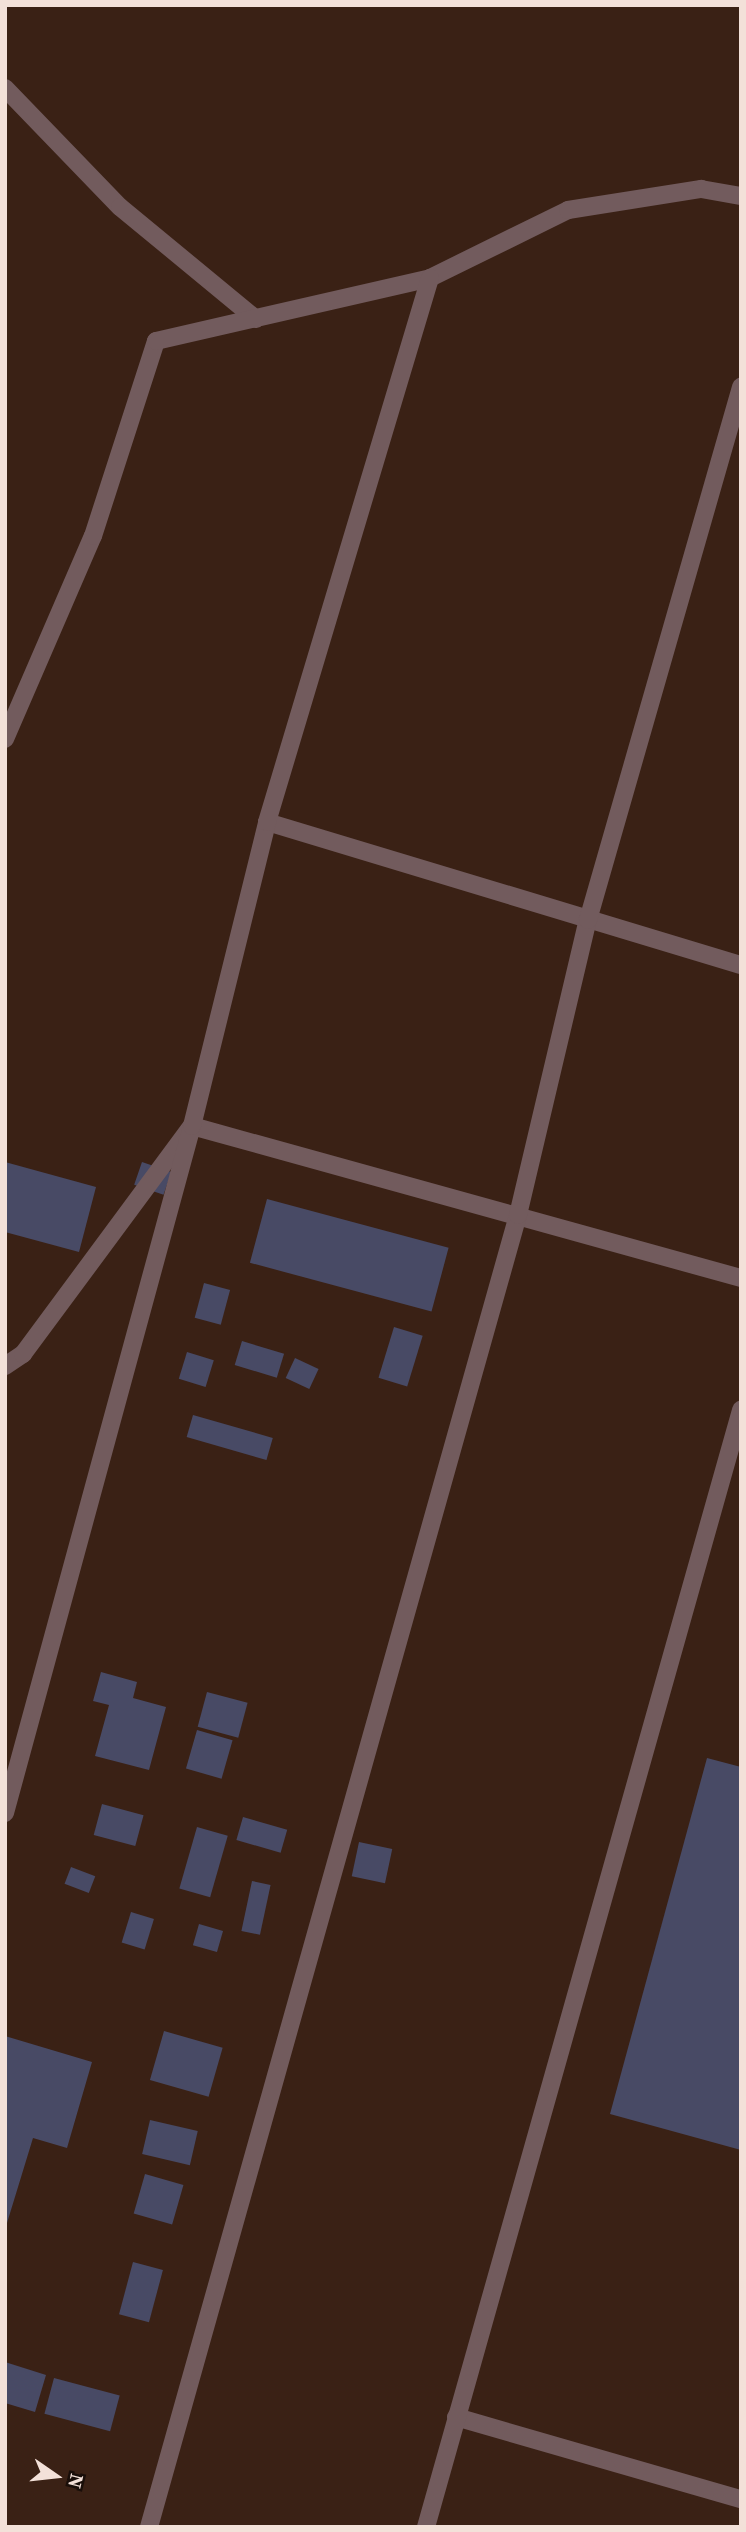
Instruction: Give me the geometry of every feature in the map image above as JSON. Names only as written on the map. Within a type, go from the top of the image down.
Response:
[{"type":"street","points":[[5,88],[120,206],[256,318]]},
{"type":"street","points":[[5,739],[93,536],[156,341],[430,278],[568,210],[701,189],[741,196]]},
{"type":"street","points":[[5,1813],[192,1126],[267,822],[430,278]]},
{"type":"street","points":[[149,2527],[518,1215],[588,920],[741,387]]},
{"type":"street","points":[[267,822],[741,965]]},
{"type":"street","points":[[192,1126],[741,1278]]},
{"type":"street","points":[[5,1366],[23,1354],[192,1126]]},
{"type":"street","points":[[426,2527],[741,1410]]},
{"type":"street","points":[[456,2417],[741,2499]]},
{"type":"building","points":[[5,1162],[96,1187],[79,1252],[5,1232]]},
{"type":"building","points":[[142,1162],[171,1172],[163,1195],[134,1185]]},
{"type":"building","points":[[267,1199],[449,1248],[432,1311],[250,1263]]},
{"type":"building","points":[[204,1283],[230,1290],[221,1325],[195,1318]]},
{"type":"building","points":[[394,1327],[423,1336],[407,1386],[379,1378]]},
{"type":"building","points":[[242,1341],[284,1354],[277,1378],[235,1365]]},
{"type":"building","points":[[187,1352],[214,1360],[206,1387],[179,1379]]},
{"type":"building","points":[[295,1358],[319,1369],[309,1389],[286,1378]]},
{"type":"building","points":[[193,1415],[273,1438],[266,1460],[187,1437]]},
{"type":"building","points":[[101,1672],[137,1682],[133,1698],[166,1707],[149,1770],[95,1756],[109,1705],[93,1701]]},
{"type":"building","points":[[207,1692],[248,1703],[238,1738],[198,1727]]},
{"type":"building","points":[[197,1730],[233,1740],[222,1779],[186,1768]]},
{"type":"building","points":[[707,1758],[741,1767],[741,2150],[610,2114]]},
{"type":"building","points":[[102,1804],[144,1815],[135,1846],[94,1835]]},
{"type":"building","points":[[243,1817],[287,1830],[281,1853],[236,1840]]},
{"type":"building","points":[[197,1827],[228,1836],[210,1897],[179,1889]]},
{"type":"building","points":[[359,1842],[392,1849],[385,1883],[352,1876]]},
{"type":"building","points":[[71,1867],[95,1876],[89,1893],[65,1884]]},
{"type":"building","points":[[252,1881],[271,1885],[260,1935],[241,1931]]},
{"type":"building","points":[[131,1912],[154,1919],[145,1950],[122,1943]]},
{"type":"building","points":[[199,1924],[223,1931],[217,1952],[193,1945]]},
{"type":"building","points":[[164,2031],[223,2048],[209,2097],[150,2080]]},
{"type":"building","points":[[5,2036],[92,2062],[67,2148],[33,2138],[7,2223]]},
{"type":"building","points":[[150,2120],[198,2131],[190,2165],[142,2154]]},
{"type":"building","points":[[145,2174],[183,2185],[172,2224],[134,2213]]},
{"type":"building","points":[[133,2262],[163,2270],[149,2322],[119,2314]]},
{"type":"building","points":[[5,2362],[46,2375],[35,2412],[5,2403]]},
{"type":"building","points":[[54,2378],[120,2396],[110,2431],[44,2414]]}]
